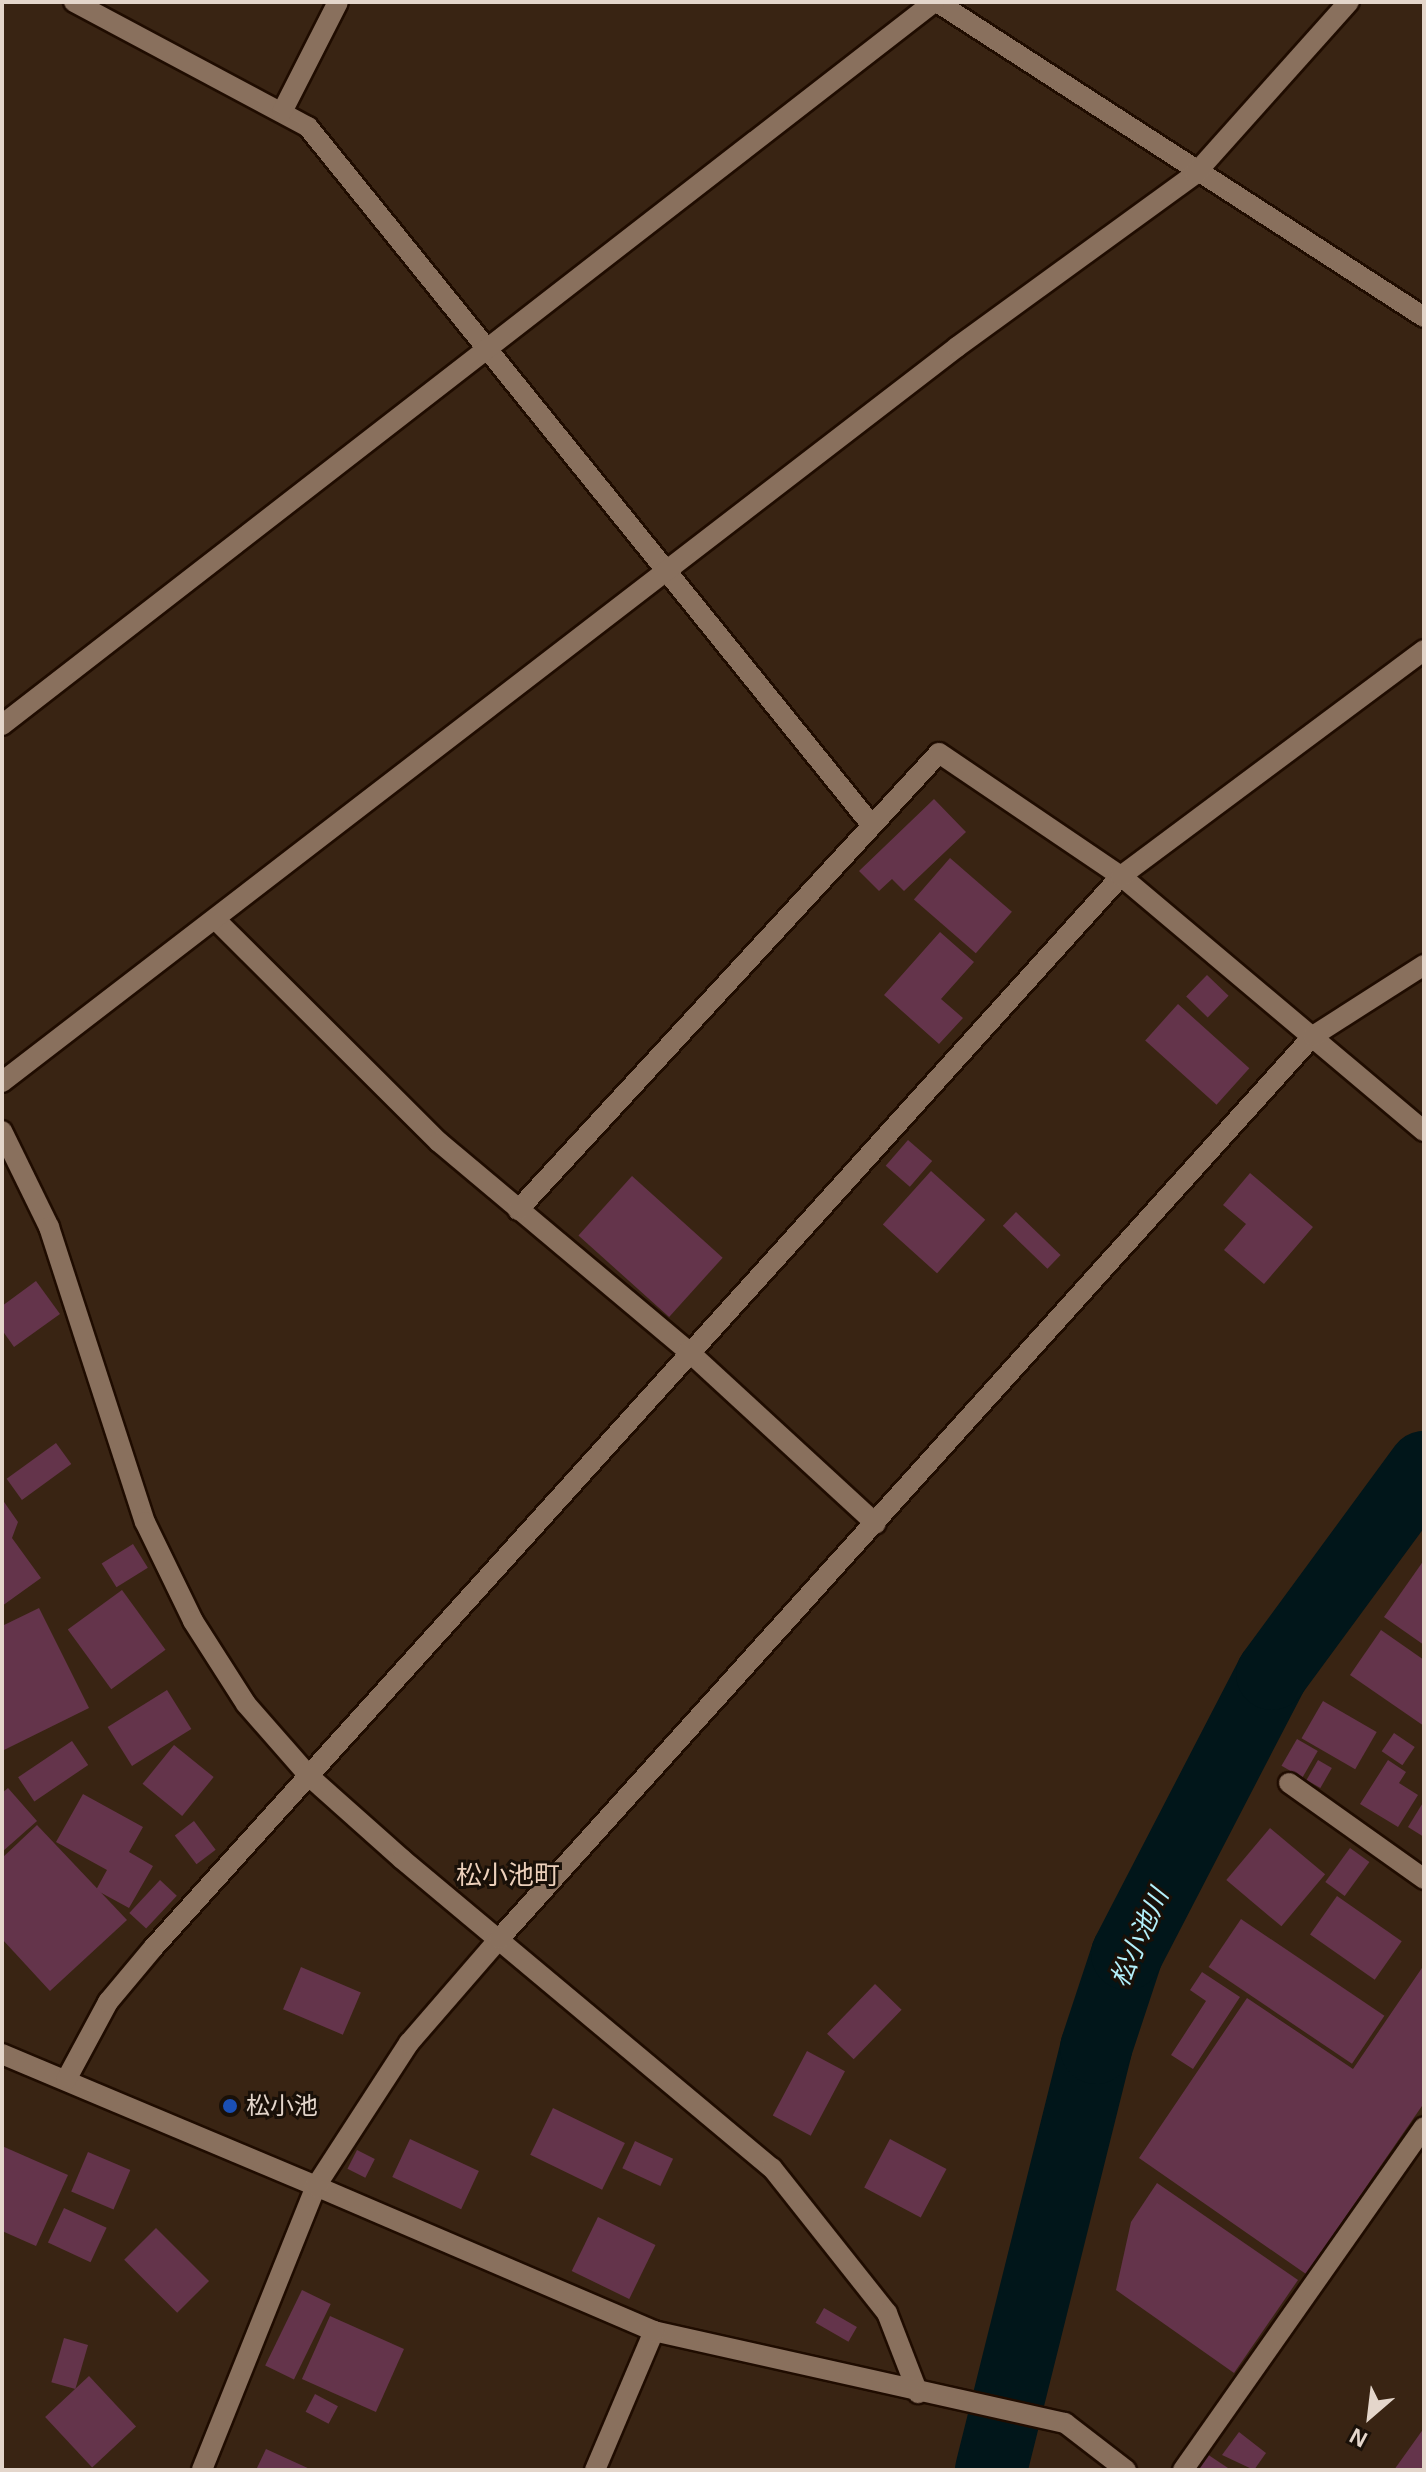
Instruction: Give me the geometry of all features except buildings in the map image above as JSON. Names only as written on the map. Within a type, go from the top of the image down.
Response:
[{"type":"street","points":[[74,2],[308,127],[665,574],[870,823]]},
{"type":"street","points":[[282,112],[338,2]]},
{"type":"street","points":[[2,725],[936,2],[1195,174],[1424,317]]},
{"type":"street","points":[[2,1082],[218,922],[957,347],[1195,174],[1349,2]]},
{"type":"street","points":[[66,2080],[108,2002],[688,1351],[1121,876],[1424,650]]},
{"type":"street","points":[[518,1210],[870,823],[939,753],[1121,876],[1424,1131]]},
{"type":"street","points":[[218,922],[363,1071],[518,1210],[688,1351],[876,1524]]},
{"type":"street","points":[[202,2470],[316,2186],[409,2043],[499,1939],[1313,1036],[1424,965]]},
{"type":"street","points":[[2,1131],[49,1227],[145,1522],[193,1621],[246,1704],[310,1777],[772,2168],[887,2313],[918,2393]]},
{"type":"street","points":[[1289,1783],[1424,1879]]},
{"type":"street","points":[[2,2054],[654,2331],[918,2393],[1065,2423],[1126,2470]]},
{"type":"street","points":[[1183,2470],[1424,2127]]},
{"type":"street","points":[[595,2470],[654,2331]]},
{"type":"waterway","name":"松小池川","points":[[991,2470],[1096,2048],[1127,1954],[1272,1674],[1424,1467]]},
{"type":"place","name":"松小池","points":[[230,2106]]},
{"type":"district","name":"松小池町","points":[[508,1876]]}]
